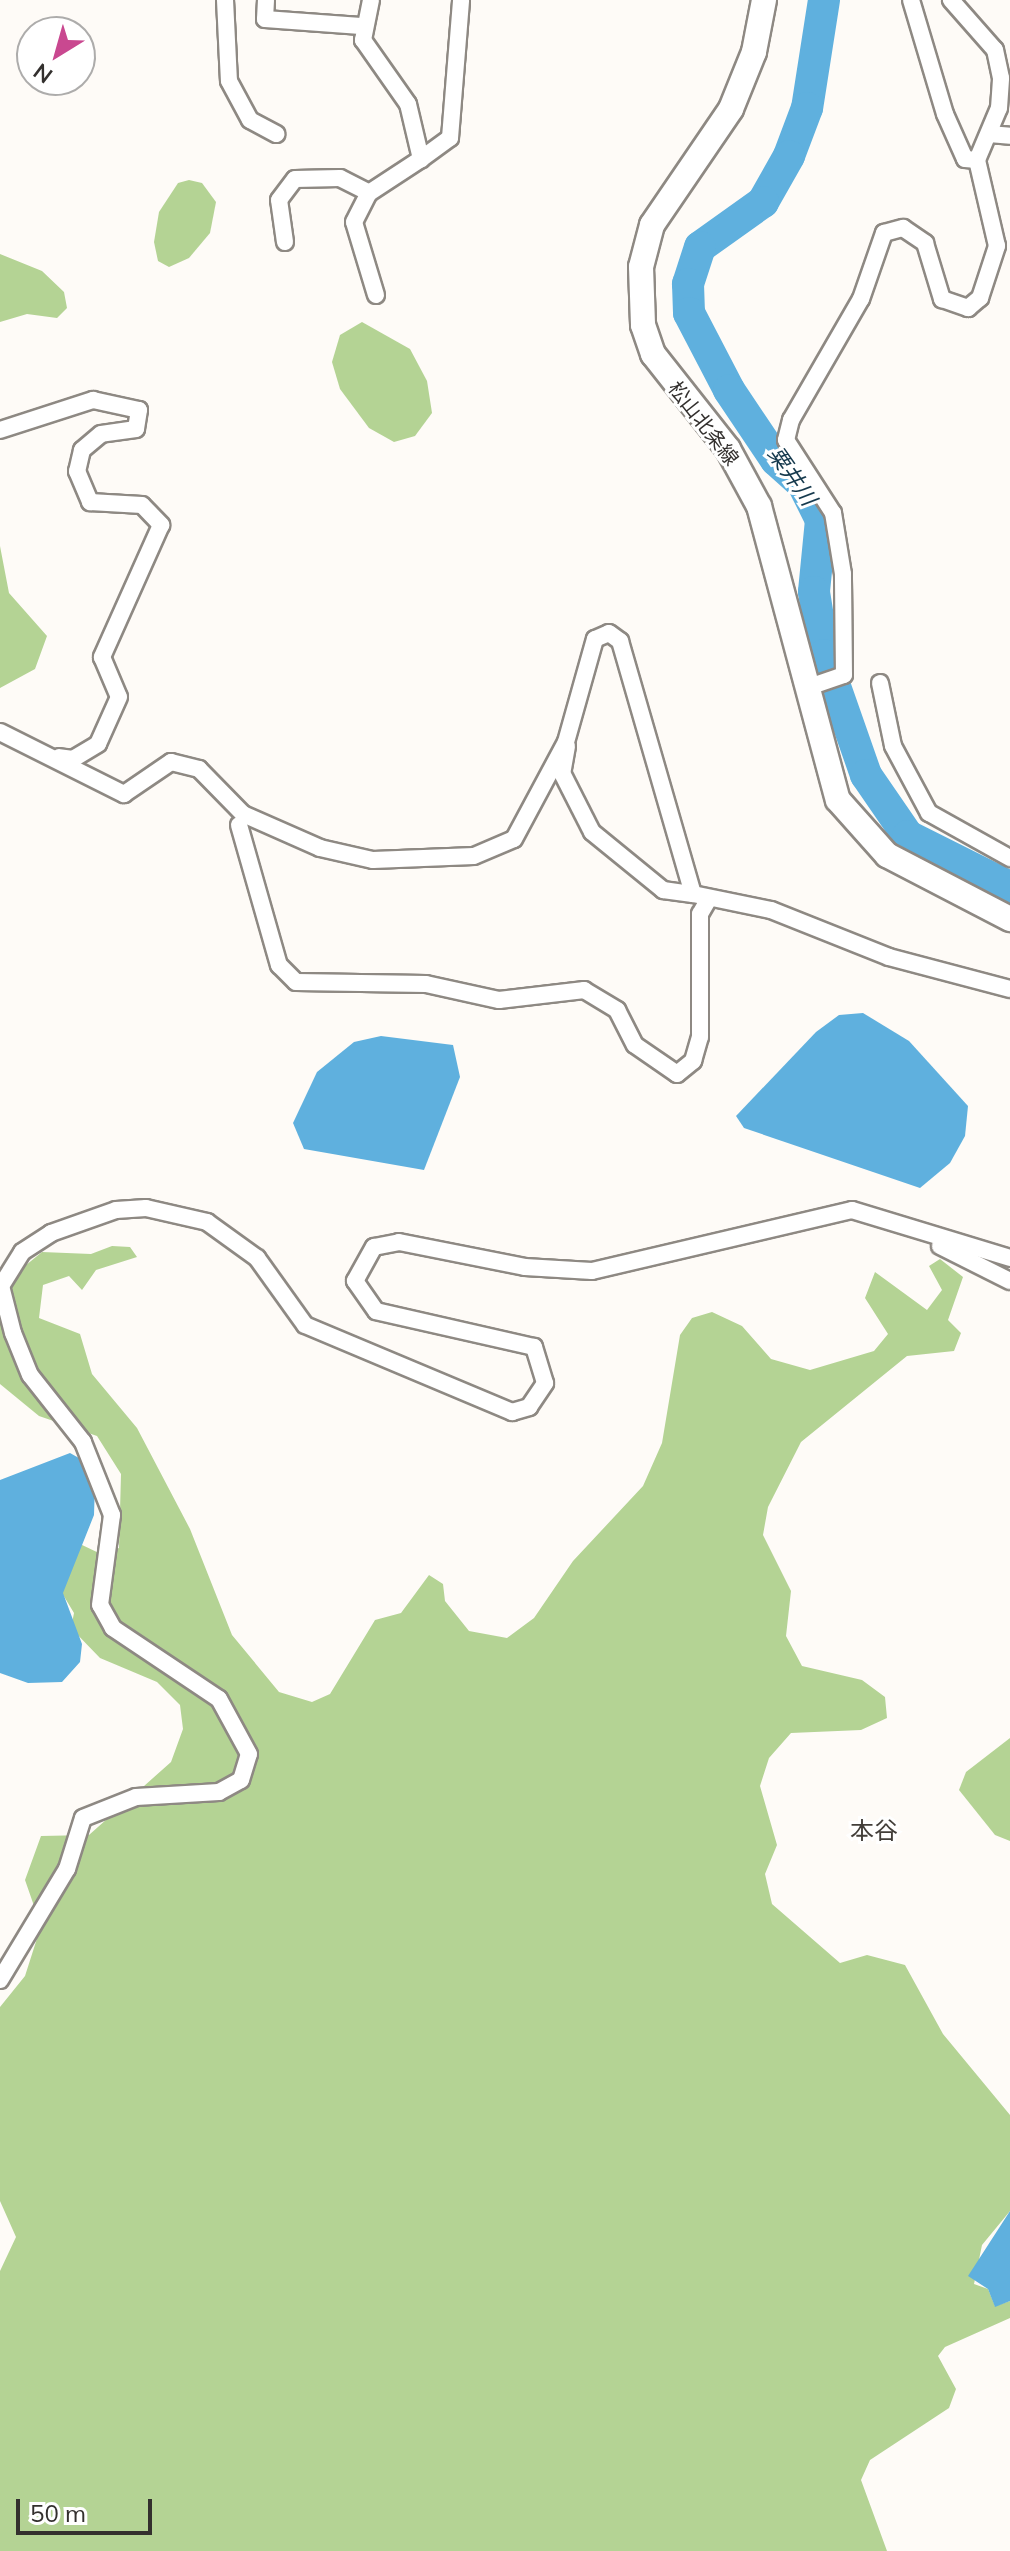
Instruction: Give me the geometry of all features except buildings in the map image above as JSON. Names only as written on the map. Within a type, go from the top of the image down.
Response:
[{"type":"main road","name":"松山北条線","points":[[764,0],[754,52],[731,109],[652,225],[640,297],[653,354],[728,449],[759,506],[814,685],[825,766],[854,823],[904,866],[1010,919]]},
{"type":"street","points":[[225,0],[229,81],[250,120],[276,134]]},
{"type":"street","points":[[266,0],[265,19],[361,26]]},
{"type":"street","points":[[371,0],[361,26],[370,58],[408,104],[421,159]]},
{"type":"street","points":[[376,295],[354,222],[369,193],[450,138],[461,0]]},
{"type":"street","points":[[911,0],[945,114],[965,159],[977,160]]},
{"type":"street","points":[[814,685],[840,677],[843,574],[833,513],[786,440],[787,430],[811,374],[861,299],[884,233],[903,228],[925,243],[942,299],[968,308],[980,298],[997,236],[977,160],[999,108],[995,50],[951,0]]},
{"type":"street","points":[[989,134],[1010,136]]},
{"type":"street","points":[[285,242],[279,200],[295,179],[340,178],[369,193]]},
{"type":"street","points":[[0,430],[93,400],[139,410],[136,429],[101,434],[82,450],[77,471],[90,502],[142,505],[161,525],[102,657],[119,697],[98,744],[73,759],[46,754]]},
{"type":"street","points":[[199,769],[202,789],[239,825],[279,965],[296,982],[426,984],[499,1000],[584,990],[602,996],[635,1045],[677,1074],[693,1061],[700,1037],[700,898],[620,641],[609,633],[595,639],[587,656],[566,742],[562,773],[592,832],[673,896],[700,898],[771,910],[889,957],[1010,989]]},
{"type":"street","points":[[880,683],[893,746],[929,813],[1010,858]]},
{"type":"street","points":[[0,732],[124,794],[171,762],[199,769],[228,803],[292,838]]},
{"type":"street","points":[[239,825],[373,860],[474,856],[514,839],[566,742]]},
{"type":"street","points":[[0,1980],[67,1869],[83,1818],[136,1797],[219,1792],[241,1780],[249,1754],[219,1699],[113,1628],[100,1605],[112,1515],[83,1442],[30,1375],[8,1319],[1,1286],[22,1252],[51,1233],[116,1210],[146,1208],[207,1222],[257,1258],[305,1325],[512,1412],[529,1407],[545,1383],[534,1347],[376,1311],[355,1281],[374,1247],[399,1242],[525,1267],[592,1271],[852,1210],[932,1237],[1010,1258]]},
{"type":"street","points":[[932,1237],[1010,1281]]},
{"type":"green space","points":[[189,180],[202,183],[216,202],[210,233],[189,258],[169,267],[158,261],[154,242],[159,212],[178,183]]},
{"type":"green space","points":[[0,254],[42,271],[64,292],[67,308],[57,318],[27,314],[0,322]]},
{"type":"green space","points":[[362,322],[410,349],[427,381],[432,413],[415,436],[394,442],[369,428],[340,389],[332,362],[340,335]]},
{"type":"green space","points":[[0,546],[9,593],[47,636],[35,669],[0,688]]},
{"type":"green space","points":[[112,1246],[130,1247],[137,1257],[96,1270],[82,1290],[69,1276],[43,1285],[39,1318],[80,1334],[92,1374],[137,1428],[190,1529],[232,1635],[279,1692],[312,1702],[330,1694],[375,1620],[401,1613],[429,1575],[443,1584],[445,1601],[469,1631],[507,1638],[534,1618],[573,1561],[643,1486],[662,1443],[680,1335],[692,1318],[712,1312],[742,1326],[771,1359],[810,1370],[874,1351],[888,1334],[865,1298],[875,1272],[927,1310],[942,1290],[929,1266],[940,1259],[963,1277],[948,1320],[961,1333],[954,1351],[907,1356],[801,1442],[768,1507],[763,1535],[791,1591],[786,1636],[802,1666],[862,1680],[885,1697],[887,1718],[861,1730],[791,1733],[769,1758],[760,1786],[777,1845],[765,1874],[772,1904],[840,1963],[867,1955],[905,1965],[943,2034],[1010,2115],[1010,2211],[982,2245],[974,2284],[988,2289],[995,2306],[1010,2301],[1010,2318],[945,2347],[938,2356],[956,2389],[949,2408],[870,2460],[861,2480],[887,2551],[0,2551],[0,2271],[16,2237],[0,2201],[0,2007],[25,1976],[41,1926],[25,1880],[41,1836],[89,1835],[171,1762],[183,1729],[180,1705],[157,1682],[100,1658],[71,1628],[74,1613],[62,1593],[80,1544],[101,1554],[119,1548],[121,1474],[97,1436],[39,1416],[0,1384],[0,1301],[20,1270],[42,1252],[91,1254]]},
{"type":"green space","points":[[1010,1738],[1010,1841],[995,1835],[959,1790],[966,1772]]},
{"type":"water","points":[[863,1013],[909,1041],[968,1106],[965,1136],[950,1163],[920,1188],[744,1128],[736,1116],[816,1032],[839,1015]]},
{"type":"water","points":[[381,1036],[453,1045],[460,1077],[424,1170],[304,1149],[293,1123],[317,1072],[354,1042]]},
{"type":"water","points":[[70,1453],[86,1462],[95,1483],[94,1515],[63,1593],[82,1644],[80,1662],[62,1682],[28,1683],[0,1673],[0,1480]]},
{"type":"water","points":[[1010,2211],[1010,2301],[995,2307],[988,2289],[968,2276]]},
{"type":"waterway","name":"粟井川","points":[[824,0],[807,108],[789,156],[763,202],[700,247],[688,284],[689,313],[729,390],[776,460],[803,484],[821,520],[814,592],[824,655],[866,775],[908,836],[1010,887]]},
{"type":"district","name":"本谷","points":[[874,1831]]}]
